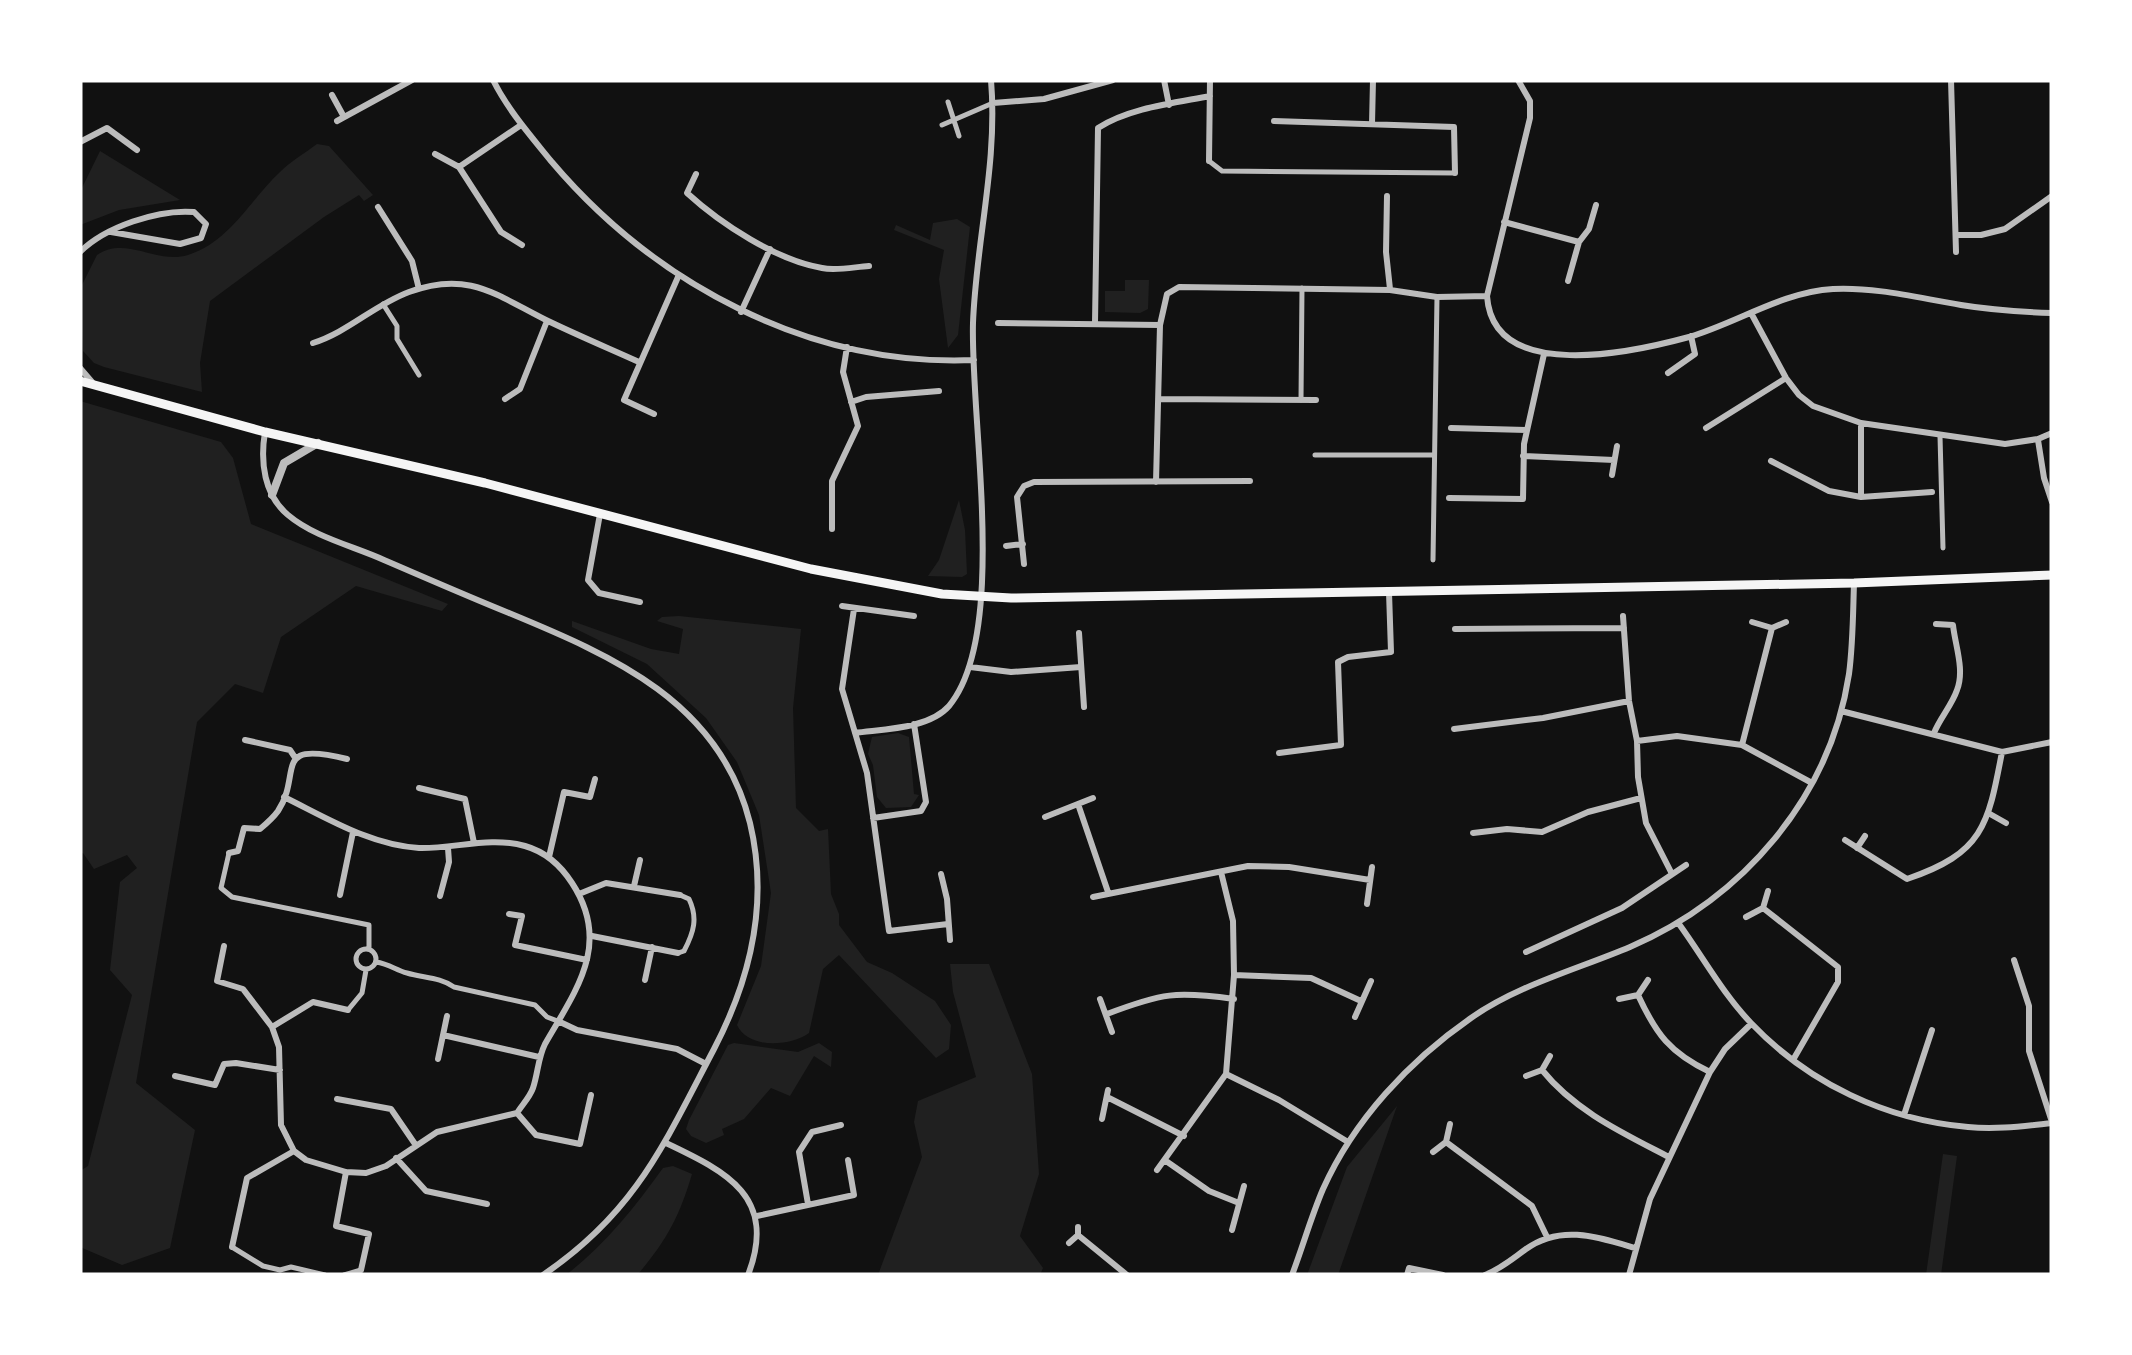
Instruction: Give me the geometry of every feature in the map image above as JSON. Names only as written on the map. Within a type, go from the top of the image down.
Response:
[{"type":"main road","points":[[80,380],[265,432],[600,513],[854,580],[942,594],[1389,591],[1854,583],[2052,575]]},
{"type":"street","points":[[332,95],[340,119],[412,80]]},
{"type":"street","points":[[493,80],[521,125],[583,198],[678,277],[741,312],[847,347],[919,359],[974,360]]},
{"type":"street","points":[[855,733],[914,724],[948,707],[970,667],[979,632],[982,596],[973,321],[988,208],[991,80]]},
{"type":"street","points":[[942,125],[993,103],[1044,100],[1112,80]]},
{"type":"street","points":[[1164,80],[1169,105]]},
{"type":"street","points":[[1210,80],[1209,161],[1222,171],[1455,173],[1454,126],[1274,121]]},
{"type":"street","points":[[1372,124],[1373,80]]},
{"type":"street","points":[[1518,80],[1530,101],[1530,118],[1487,296],[1494,325],[1510,342],[1544,354],[1600,353],[1691,336],[1804,294],[1864,289],[1966,306],[2052,313]]},
{"type":"street","points":[[1951,80],[1956,252]]},
{"type":"street","points":[[1094,323],[1098,128],[1108,122],[1210,96]]},
{"type":"street","points":[[948,102],[959,136]]},
{"type":"street","points":[[459,167],[521,125]]},
{"type":"street","points":[[80,142],[107,128],[137,150]]},
{"type":"street","points":[[435,154],[459,167],[500,232],[522,246]]},
{"type":"street","points":[[696,174],[687,193],[712,216],[770,249],[823,269],[868,266]]},
{"type":"street","points":[[1387,196],[1390,290]]},
{"type":"street","points":[[1956,236],[1981,235],[2005,228],[2052,196]]},
{"type":"street","points":[[1568,281],[1578,242],[1589,229],[1596,205]]},
{"type":"street","points":[[378,207],[412,261],[419,289]]},
{"type":"street","points":[[80,252],[92,240],[111,232],[153,218],[184,212],[201,217],[206,224],[202,238],[180,244],[111,232]]},
{"type":"street","points":[[1504,222],[1578,242]]},
{"type":"street","points":[[741,312],[770,249]]},
{"type":"street","points":[[654,414],[624,400],[678,277]]},
{"type":"street","points":[[313,343],[334,336],[383,304],[419,289],[460,282],[490,289],[547,321],[638,362]]},
{"type":"street","points":[[1156,482],[1160,325],[1167,294],[1179,287],[1390,290],[1437,297],[1487,296]]},
{"type":"street","points":[[1300,400],[1302,288]]},
{"type":"street","points":[[1433,560],[1437,297]]},
{"type":"street","points":[[383,304],[396,326],[397,339],[419,375]]},
{"type":"street","points":[[1751,312],[1786,378],[1812,406],[1861,423],[2005,444],[2052,434]]},
{"type":"street","points":[[506,398],[520,389],[547,321]]},
{"type":"street","points":[[998,323],[1160,325]]},
{"type":"street","points":[[1668,373],[1695,354],[1691,336]]},
{"type":"street","points":[[832,530],[832,481],[858,426],[843,372],[847,347]]},
{"type":"street","points":[[1434,498],[1523,498],[1527,430],[1544,354]]},
{"type":"street","points":[[80,368],[93,384]]},
{"type":"street","points":[[1706,428],[1786,378]]},
{"type":"street","points":[[850,402],[939,391]]},
{"type":"street","points":[[1159,399],[1316,400]]},
{"type":"street","points":[[1861,423],[1861,497]]},
{"type":"street","points":[[1435,428],[1527,430]]},
{"type":"street","points":[[265,432],[263,470],[272,495],[286,514],[618,662],[686,711],[729,770],[748,816],[756,848],[759,898],[755,934],[735,1004],[666,1143],[643,1180],[590,1240],[544,1275]]},
{"type":"street","points":[[1940,436],[1937,491],[1943,548]]},
{"type":"street","points":[[2038,439],[2052,502]]},
{"type":"street","points":[[272,495],[284,463],[318,443]]},
{"type":"street","points":[[1612,474],[1616,446]]},
{"type":"street","points":[[1315,454],[1434,455]]},
{"type":"street","points":[[1524,456],[1614,460]]},
{"type":"street","points":[[1771,461],[1828,491],[1861,497],[1937,491]]},
{"type":"street","points":[[1024,564],[1017,497],[1024,486],[1034,482],[1250,482]]},
{"type":"street","points":[[600,513],[588,580],[599,593],[640,602]]},
{"type":"street","points":[[1006,546],[1022,544]]},
{"type":"street","points":[[1292,1275],[1324,1186],[1348,1142],[1403,1074],[1472,1017],[1680,924],[1728,887],[1771,845],[1812,783],[1841,711],[1850,662],[1854,583]]},
{"type":"street","points":[[1279,752],[1340,745],[1338,662],[1348,657],[1391,652],[1389,591]]},
{"type":"street","points":[[842,606],[914,616]]},
{"type":"street","points":[[854,608],[842,690],[867,773],[890,935],[948,924]]},
{"type":"street","points":[[1623,616],[1629,701],[1646,824],[1672,872]]},
{"type":"street","points":[[1752,622],[1772,628],[1786,622]]},
{"type":"street","points":[[1934,733],[1957,691],[1961,673],[1953,625],[1936,624]]},
{"type":"street","points":[[1454,629],[1624,628]]},
{"type":"street","points":[[1742,744],[1772,628]]},
{"type":"street","points":[[1079,633],[1084,707]]},
{"type":"street","points":[[970,667],[1011,672],[1081,667]]},
{"type":"street","points":[[1454,729],[1543,718],[1629,701]]},
{"type":"street","points":[[1841,711],[2002,752],[2052,742]]},
{"type":"street","points":[[872,818],[921,811],[926,802],[914,724]]},
{"type":"street","points":[[1637,741],[1677,736],[1742,744],[1812,783]]},
{"type":"street","points":[[245,740],[290,750],[296,759]]},
{"type":"street","points":[[347,758],[313,752],[296,759],[288,772],[277,812],[260,829],[244,828],[238,852],[229,853],[221,888],[232,897],[369,925],[368,949]]},
{"type":"street","points":[[1845,840],[1907,879],[1942,867],[1960,855],[1990,814],[2002,752]]},
{"type":"street","points":[[550,857],[564,792],[590,796],[595,779]]},
{"type":"street","points":[[419,788],[465,799],[474,843]]},
{"type":"street","points":[[224,946],[217,981],[244,989],[272,1027],[279,1047],[281,1125],[294,1151],[306,1160],[346,1172],[366,1173],[386,1166],[437,1132],[516,1113],[532,1091],[539,1057],[560,1022],[587,960],[592,936],[589,914],[579,894],[550,857],[525,846],[474,843],[416,848],[353,832],[284,797]]},
{"type":"street","points":[[1045,817],[1093,798]]},
{"type":"street","points":[[1472,832],[1542,832],[1588,812],[1642,798]]},
{"type":"street","points":[[1078,804],[1108,892]]},
{"type":"street","points":[[1990,814],[2006,824]]},
{"type":"street","points":[[340,896],[353,832]]},
{"type":"street","points":[[1857,848],[1865,836]]},
{"type":"street","points":[[440,896],[449,862],[448,848]]},
{"type":"street","points":[[634,886],[640,860]]},
{"type":"street","points":[[1526,952],[1622,908],[1686,865]]},
{"type":"street","points":[[1093,897],[1248,866],[1370,880]]},
{"type":"street","points":[[1367,904],[1372,868]]},
{"type":"street","points":[[1157,1170],[1226,1074],[1234,975],[1232,921],[1221,872]]},
{"type":"street","points":[[941,874],[950,940]]},
{"type":"street","points":[[579,894],[606,884],[634,886],[689,899],[696,913],[684,951],[592,936]]},
{"type":"street","points":[[1746,917],[1763,908],[1768,891]]},
{"type":"street","points":[[1763,908],[1838,967],[1838,982],[1792,1060]]},
{"type":"street","points":[[510,914],[522,916],[516,945],[587,960]]},
{"type":"street","points":[[1680,924],[1751,1024],[1792,1060],[1839,1090],[1904,1116],[1970,1128],[2052,1123],[2029,1051],[2030,1006],[2014,960]]},
{"type":"street","points":[[645,980],[652,947]]},
{"type":"street","points":[[366,970],[356,958],[362,950],[374,952],[376,962]]},
{"type":"street","points":[[272,1027],[312,1002],[348,1010],[362,993],[366,970],[376,962],[454,987],[535,1005],[547,1018],[577,1030],[676,1049],[706,1064]]},
{"type":"street","points":[[1234,975],[1310,978],[1362,1001]]},
{"type":"street","points":[[1619,1000],[1638,994],[1648,980]]},
{"type":"street","points":[[1354,1018],[1371,982]]},
{"type":"street","points":[[1107,1014],[1154,996],[1185,993],[1234,999]]},
{"type":"street","points":[[1638,994],[1658,1036],[1689,1062],[1710,1072]]},
{"type":"street","points":[[1100,999],[1112,1032]]},
{"type":"street","points":[[438,1060],[447,1016]]},
{"type":"street","points":[[1629,1275],[1650,1199],[1710,1072],[1751,1024]]},
{"type":"street","points":[[1904,1116],[1932,1030]]},
{"type":"street","points":[[443,1035],[539,1057]]},
{"type":"street","points":[[1526,1076],[1542,1070],[1550,1056]]},
{"type":"street","points":[[175,1076],[215,1085],[224,1064],[280,1070]]},
{"type":"street","points":[[1542,1070],[1554,1085],[1598,1119],[1669,1157]]},
{"type":"street","points":[[1226,1074],[1279,1100],[1348,1142]]},
{"type":"street","points":[[1102,1120],[1108,1094],[1184,1136]]},
{"type":"street","points":[[516,1113],[536,1135],[580,1144],[591,1096]]},
{"type":"street","points":[[338,1098],[391,1109],[415,1144]]},
{"type":"street","points":[[808,1204],[799,1152],[812,1132],[840,1124]]},
{"type":"street","points":[[1433,1152],[1446,1142],[1450,1124]]},
{"type":"street","points":[[1446,1142],[1532,1206],[1547,1237]]},
{"type":"street","points":[[666,1143],[728,1175],[741,1188],[756,1216],[755,1255],[748,1275]]},
{"type":"street","points":[[294,1151],[248,1178],[232,1247],[263,1266],[280,1270],[291,1267],[325,1275]]},
{"type":"street","points":[[396,1158],[426,1190],[487,1204]]},
{"type":"street","points":[[756,1216],[854,1195],[848,1160]]},
{"type":"street","points":[[1166,1161],[1209,1191],[1240,1204]]},
{"type":"street","points":[[344,1275],[361,1270],[368,1234],[336,1226],[346,1172]]},
{"type":"street","points":[[1232,1230],[1244,1186]]},
{"type":"street","points":[[1069,1243],[1078,1231],[1126,1275]]},
{"type":"street","points":[[1485,1275],[1503,1268],[1526,1248],[1547,1237],[1567,1233],[1636,1248]]},
{"type":"street","points":[[1406,1275],[1409,1268],[1443,1275]]},
{"type":"shaded area","points":[[317,144],[329,146],[373,195],[364,201],[359,195],[324,217],[210,301],[200,363],[202,392],[94,363],[83,351],[80,289],[97,255],[119,248],[176,257],[203,249],[227,231],[284,168]]},
{"type":"shaded area","points":[[100,151],[180,200],[119,210],[80,225],[80,192]]},
{"type":"shaded area","points":[[957,219],[970,227],[958,335],[948,348],[939,279],[944,250],[894,230],[896,225],[930,240],[933,223]]},
{"type":"shaded area","points":[[1125,280],[1149,280],[1148,309],[1140,313],[1105,312],[1105,291],[1125,291]]},
{"type":"shaded area","points":[[80,401],[221,442],[233,458],[251,524],[448,604],[442,611],[356,586],[281,637],[263,693],[235,684],[197,722],[136,1083],[195,1130],[170,1248],[122,1265],[80,1247],[80,1171],[88,1166],[132,995],[110,970],[120,882],[137,868],[127,855],[94,869],[80,854]]},
{"type":"shaded area","points":[[959,500],[967,574],[928,576],[939,560]]},
{"type":"shaded area","points":[[679,616],[801,629],[793,708],[796,808],[819,831],[828,829],[831,894],[839,925],[867,962],[935,1001],[951,1025],[949,1049],[936,1058],[839,955],[823,969],[809,1033],[792,1041],[760,1042],[737,1025],[761,966],[771,893],[759,815],[737,762],[706,718],[647,664],[572,627],[572,621],[651,649],[679,654],[683,629],[657,621]]},
{"type":"shaded area","points":[[898,733],[909,737],[914,794],[919,795],[911,807],[886,808],[877,797],[868,754],[872,737]]},
{"type":"shaded area","points":[[950,964],[989,964],[1032,1074],[1039,1174],[1020,1236],[1043,1268],[1040,1275],[878,1275],[922,1157],[914,1122],[918,1101],[976,1077],[953,992]]},
{"type":"shaded area","points":[[819,1043],[832,1052],[831,1067],[814,1056],[790,1096],[771,1088],[744,1119],[722,1129],[724,1135],[706,1143],[686,1129],[728,1045],[798,1052]]},
{"type":"shaded area","points":[[1397,1106],[1338,1275],[1307,1275],[1347,1167]]},
{"type":"shaded area","points":[[1943,1154],[1957,1156],[1941,1275],[1926,1275]]},
{"type":"shaded area","points":[[673,1166],[692,1174],[665,1238],[639,1273],[566,1275],[619,1225],[663,1168]]}]
